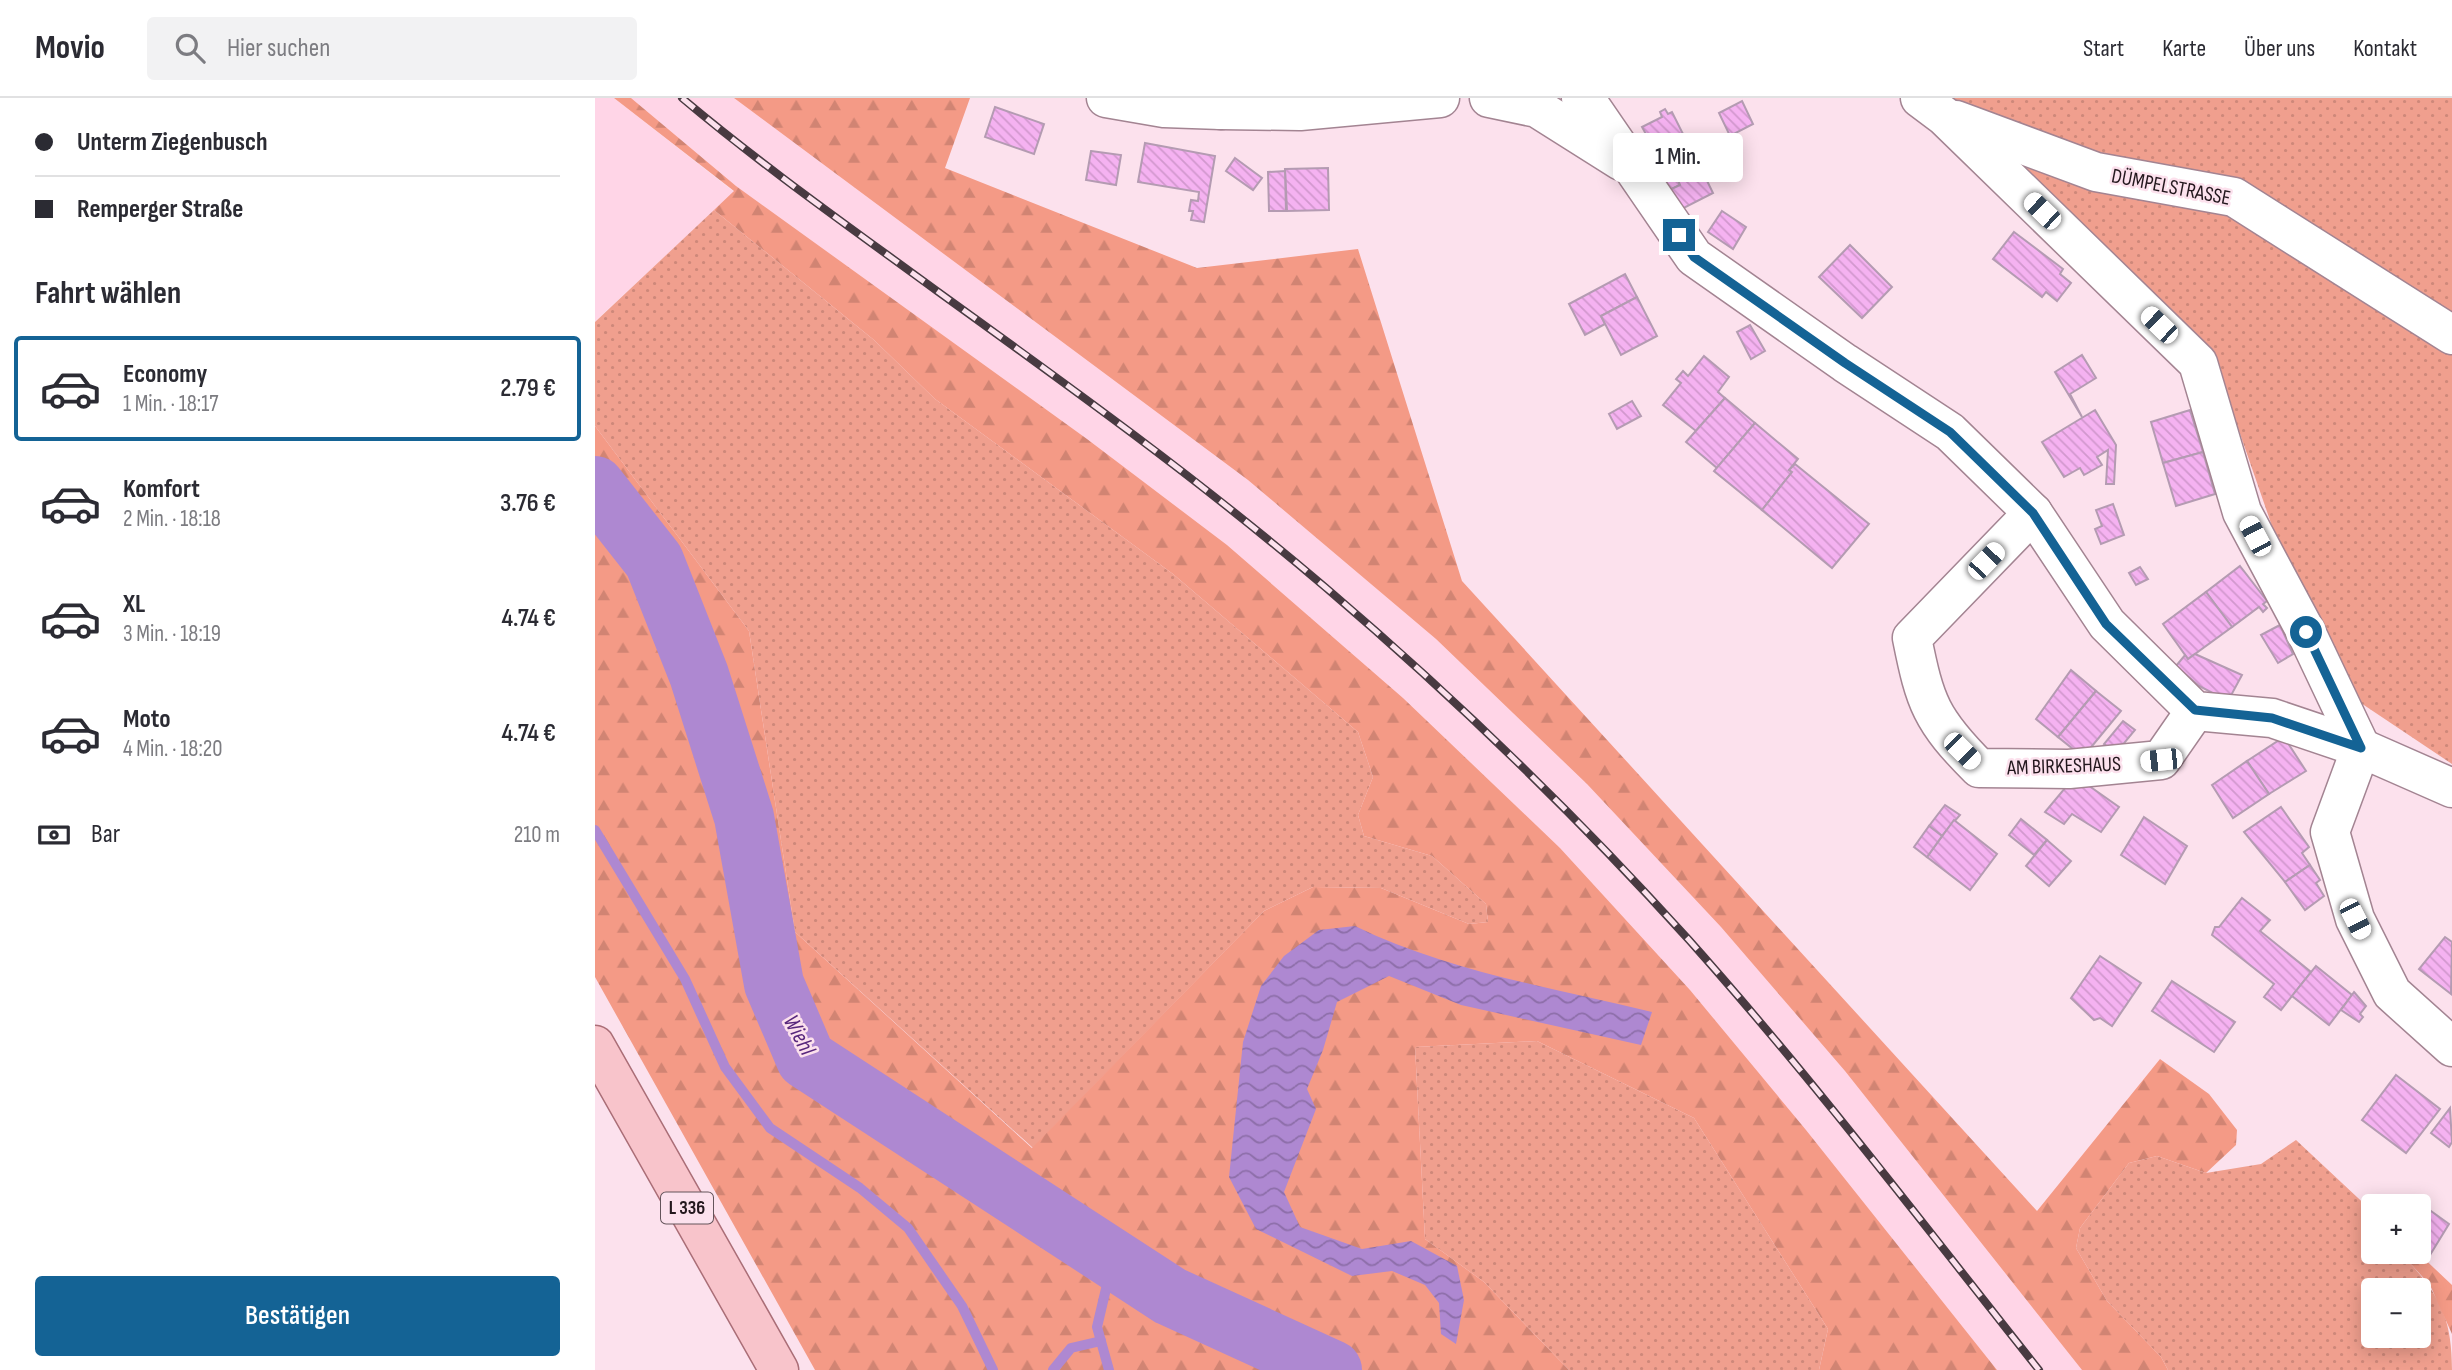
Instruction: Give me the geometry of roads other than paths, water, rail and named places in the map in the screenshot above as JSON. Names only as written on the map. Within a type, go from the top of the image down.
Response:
[{"type":"main road","name":"L 336","points":[[595,1045],[779,1370]]},
{"type":"street","points":[[1107,98],[1164,108],[1229,104],[1300,111],[1440,98]]},
{"type":"street","points":[[1489,98],[1537,108],[1634,169]]},
{"type":"street","points":[[1581,98],[1589,104],[1694,257],[1845,363],[1950,432],[2033,513],[2106,624],[2195,710],[2272,718],[2361,748],[2452,788]]},
{"type":"street","points":[[1936,104],[2198,363],[2242,512],[2306,632],[2361,748],[2330,832],[2355,919],[2392,993],[2452,1047]]},
{"type":"street","name":"DÜMPELSTRASSE","points":[[1936,104],[2096,172],[2234,197],[2452,335]]},
{"type":"street","name":"AM BIRKESHAUS","points":[[2033,513],[1912,638],[1924,694],[1945,734],[1979,768],[2069,769],[2161,760],[2195,710]]},
{"type":"water","points":[[1355,926],[1390,942],[1463,967],[1652,1012],[1641,1045],[1461,1005],[1389,976],[1337,1002],[1323,1050],[1307,1089],[1316,1109],[1284,1192],[1300,1227],[1362,1249],[1411,1241],[1457,1266],[1464,1300],[1456,1344],[1441,1334],[1439,1303],[1425,1285],[1392,1271],[1352,1276],[1256,1229],[1229,1177],[1243,1042],[1261,986],[1284,956],[1319,930]]},
{"type":"waterway","name":"Wiehl","points":[[595,486],[654,561],[699,675],[744,817],[774,984],[806,1059],[1170,1296],[1332,1370]]},
{"type":"waterway","points":[[595,830],[685,979],[725,1067],[770,1128],[860,1188],[908,1228],[962,1306],[993,1370]]},
{"type":"waterway","points":[[1109,1370],[1097,1327],[1113,1259]]},
{"type":"waterway","points":[[1053,1370],[1071,1348],[1101,1341]]},
{"type":"railway","points":[[682,98],[808,197],[1085,398],[1231,509],[1325,587],[1467,714],[1603,848],[1735,992],[1867,1152],[2039,1370]]}]
